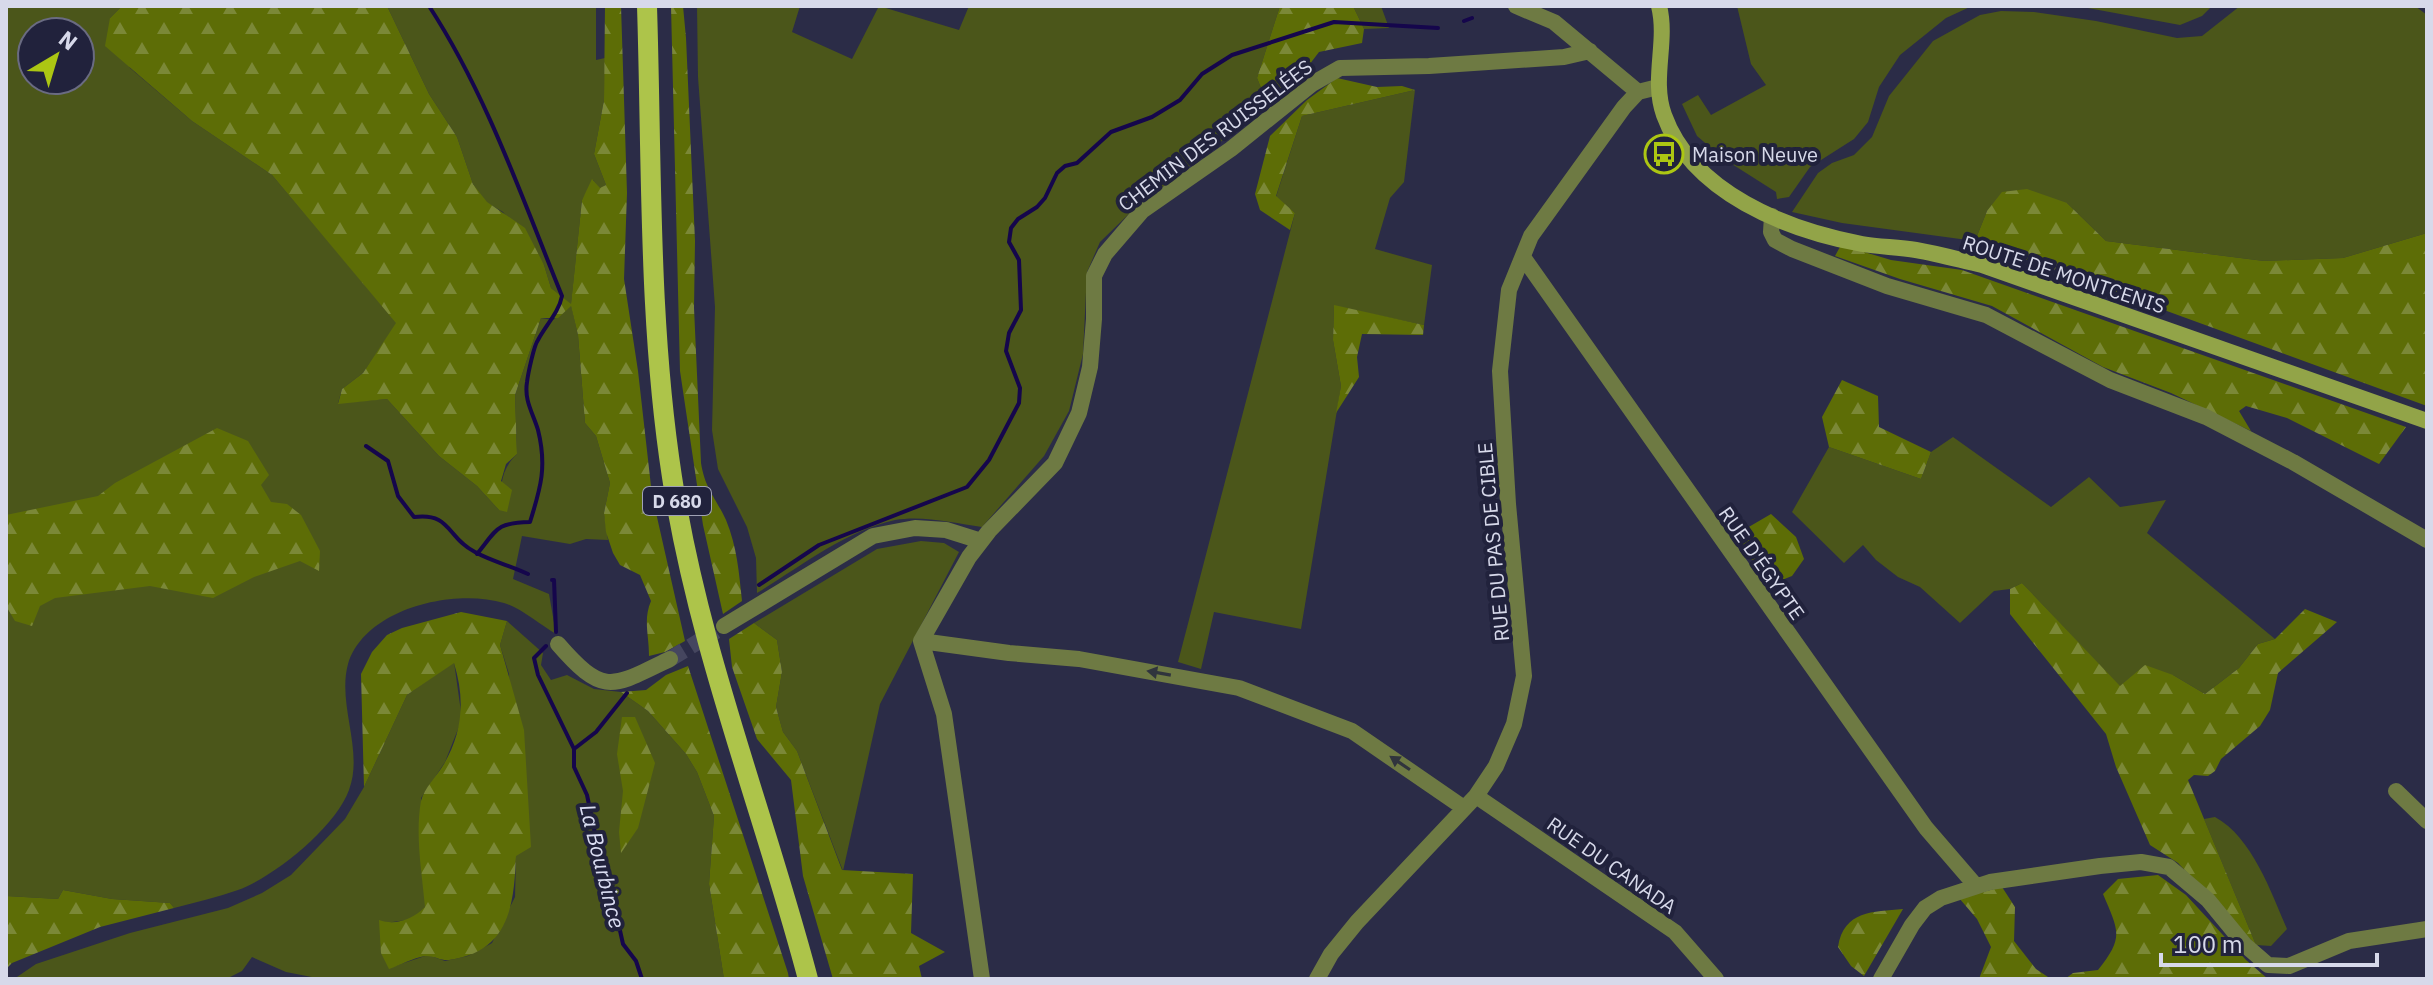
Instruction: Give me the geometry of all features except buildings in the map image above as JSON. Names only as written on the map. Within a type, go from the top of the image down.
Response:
[{"type":"main road","name":"D 680","points":[[647,6],[656,294],[662,392],[672,478],[692,577],[721,686],[808,979]]},
{"type":"main road","points":[[1658,82],[1662,38],[1659,6]]},
{"type":"main road","name":"ROUTE DE MONTCENIS","points":[[1658,82],[1664,114],[1686,155],[1711,180],[1772,216],[1807,230],[1861,244],[1917,250],[1982,265],[2427,421]]},
{"type":"street","points":[[1516,6],[1554,22],[1638,92],[1658,82]]},
{"type":"street","name":"CHEMIN DES RUISSELÉES","points":[[921,641],[981,541],[1055,463],[1079,413],[1090,367],[1094,276],[1105,254],[1142,211],[1231,149],[1312,84],[1340,68],[1534,59],[1584,55],[1590,51]]},
{"type":"street","name":"RUE DU PAS DE CIBLE","points":[[1317,979],[1331,954],[1357,922],[1470,802],[1496,766],[1514,724],[1524,676],[1508,504],[1500,371],[1509,290],[1531,236],[1638,92]]},
{"type":"street","points":[[1772,216],[1771,232],[1775,240],[1792,249],[1887,286],[1986,315],[2110,380],[2206,417],[2293,462],[2427,540]]},
{"type":"street","name":"RUE D'ÉGYPTE","points":[[1523,257],[1926,828],[1976,886]]},
{"type":"street","points":[[724,626],[873,536],[915,528],[946,530],[981,541]]},
{"type":"street","points":[[921,641],[944,714],[982,979]]},
{"type":"street","name":"RUE DU CANADA","points":[[921,641],[1079,659],[1239,688],[1352,731],[1675,932],[1716,979]]},
{"type":"street","points":[[558,644],[582,671],[610,683],[622,682],[670,659]]},
{"type":"street","points":[[2396,791],[2427,821]]},
{"type":"street","points":[[1881,979],[1912,925],[1925,908],[1941,898],[1990,882],[2141,862],[2169,867],[2208,900],[2245,945],[2268,965],[2289,966],[2349,941],[2427,929]]},
{"type":"green space","points":[[6,6],[122,6],[110,18],[130,68],[192,121],[272,175],[397,323],[363,373],[342,389],[338,403],[387,399],[439,456],[477,486],[499,510],[504,473],[517,454],[515,395],[541,318],[553,320],[571,305],[578,335],[585,423],[596,436],[610,483],[604,513],[608,540],[586,539],[570,544],[522,536],[513,579],[549,594],[556,634],[510,605],[461,598],[414,607],[392,616],[373,629],[358,645],[348,664],[346,695],[354,759],[349,790],[318,834],[269,874],[238,890],[174,908],[170,903],[112,899],[63,890],[58,899],[6,896]]},
{"type":"green space","points":[[122,6],[387,6],[429,94],[457,137],[473,184],[487,202],[525,228],[544,265],[551,288],[571,304],[582,200],[592,179],[600,188],[606,185],[594,154],[604,100],[605,6],[621,6],[627,193],[624,279],[652,495],[685,641],[665,652],[649,656],[647,621],[651,601],[640,575],[620,565],[613,553],[604,513],[610,483],[596,436],[585,423],[578,335],[571,306],[558,318],[541,318],[515,395],[517,454],[506,464],[501,481],[512,490],[507,512],[499,510],[477,486],[439,456],[387,399],[338,404],[342,389],[363,373],[396,323],[272,175],[192,121],[105,46],[110,18]]},
{"type":"green space","points":[[387,6],[596,6],[596,60],[605,58],[604,100],[594,154],[606,185],[600,189],[593,180],[582,200],[571,305],[551,288],[544,265],[503,212],[487,203],[473,184],[457,137],[429,94]]},
{"type":"green space","points":[[671,6],[683,6],[686,38],[701,463],[705,480],[733,540],[742,601],[723,614],[703,525],[680,371]]},
{"type":"green space","points":[[697,6],[800,6],[792,32],[852,59],[879,6],[959,30],[969,6],[1280,6],[1257,78],[1268,105],[1133,210],[1100,242],[1087,272],[1083,354],[1069,411],[1044,456],[982,527],[916,518],[876,525],[823,551],[757,593],[756,558],[747,527],[718,469],[712,430],[715,307],[698,77]]},
{"type":"green space","points":[[1280,6],[1353,6],[1364,29],[1362,43],[1319,52],[1303,73],[1268,105],[1257,78]]},
{"type":"green space","points":[[1353,6],[1381,6],[1389,28],[1364,29]]},
{"type":"green space","points":[[1737,6],[1972,6],[1946,18],[1900,55],[1879,87],[1868,122],[1854,139],[1810,167],[1789,197],[1777,199],[1776,192],[1724,159],[1697,136],[1682,104],[1698,95],[1711,115],[1766,85],[1751,64]]},
{"type":"green space","points":[[2077,6],[2212,6],[2202,16],[2180,25]]},
{"type":"green space","points":[[2240,6],[2415,6],[2427,15],[2427,233],[2343,258],[2264,261],[2106,241],[2067,203],[1987,211],[1975,241],[1842,223],[1792,212],[1818,173],[1832,163],[1854,155],[1872,137],[1889,96],[1933,41],[1980,15],[2001,11],[2034,12],[2177,38],[2202,36]]},
{"type":"green space","points":[[1337,78],[1377,87],[1402,86],[1415,90],[1302,116],[1276,196],[1295,213],[1290,230],[1260,210],[1255,194],[1270,136],[1307,100]]},
{"type":"green space","points":[[1415,90],[1404,182],[1390,198],[1375,249],[1432,265],[1424,325],[1334,306],[1333,340],[1341,386],[1301,629],[1214,612],[1201,669],[1178,662],[1295,213],[1276,197],[1302,116]]},
{"type":"green space","points":[[2027,189],[2067,203],[2106,241],[2264,261],[2343,258],[2427,233],[2427,406],[1975,241],[1987,211],[2002,192]]},
{"type":"green space","points":[[1841,245],[1891,260],[1962,270],[2406,427],[2379,464],[2287,418],[2246,406],[2239,411],[2251,431],[2171,393],[2103,367],[1992,306],[1835,256]]},
{"type":"green space","points":[[1334,305],[1424,325],[1423,335],[1362,334],[1357,357],[1359,377],[1336,413],[1341,386],[1333,340]]},
{"type":"green space","points":[[1842,380],[1878,396],[1879,427],[1931,452],[1921,479],[1829,447],[1822,417]]},
{"type":"green space","points":[[217,428],[248,441],[269,475],[261,485],[271,502],[287,504],[301,515],[320,551],[319,571],[300,561],[254,577],[213,598],[150,586],[55,598],[40,606],[32,626],[15,621],[6,606],[6,515],[98,496],[115,483]]},
{"type":"green space","points":[[1953,437],[2051,507],[2089,477],[2120,507],[2166,500],[2147,533],[2275,639],[2258,644],[2239,668],[2205,694],[2173,675],[2120,687],[2022,583],[2010,589],[1994,591],[1960,623],[1920,587],[1898,577],[1876,560],[1863,545],[1844,563],[1792,512],[1829,447],[1921,479],[1931,452]]},
{"type":"green space","points":[[1771,514],[1796,537],[1804,559],[1792,576],[1769,585],[1735,535]]},
{"type":"green space","points":[[921,541],[944,543],[959,552],[880,704],[843,871],[797,751],[783,732],[776,707],[782,672],[777,640],[754,623],[877,549]]},
{"type":"green space","points":[[2022,583],[2120,686],[2145,665],[2173,675],[2205,694],[2239,668],[2258,644],[2275,639],[2305,609],[2337,622],[2278,673],[2270,710],[2260,726],[2221,759],[2215,771],[2208,776],[2194,775],[2188,780],[2256,945],[2178,863],[2150,845],[2116,767],[2106,734],[2010,614],[2010,589]]},
{"type":"green space","points":[[461,612],[507,621],[500,645],[524,730],[531,847],[516,856],[510,909],[496,937],[469,955],[449,960],[420,957],[389,969],[381,953],[379,920],[404,920],[425,907],[419,841],[421,801],[455,739],[460,715],[460,689],[454,663],[407,695],[364,787],[361,674],[372,652],[387,635]]},
{"type":"green space","points":[[507,621],[543,653],[541,665],[551,680],[567,675],[594,689],[621,692],[648,711],[686,754],[697,772],[714,816],[709,884],[724,979],[322,979],[286,972],[252,957],[242,971],[226,979],[14,979],[36,964],[130,933],[228,908],[262,893],[291,875],[345,819],[364,787],[407,695],[454,662],[462,719],[445,762],[421,798],[421,866],[426,907],[413,919],[386,923],[389,968],[428,955],[445,961],[468,956],[492,943],[515,897],[509,674],[500,645]]},
{"type":"green space","points":[[754,623],[777,640],[782,672],[776,707],[783,732],[797,751],[842,870],[913,874],[911,933],[945,952],[919,966],[922,979],[833,979],[803,876],[791,780],[757,739],[732,667],[729,639]]},
{"type":"green space","points":[[688,666],[789,979],[724,979],[709,884],[714,816],[697,772],[686,754],[648,711],[621,692],[646,690],[666,675]]},
{"type":"green space","points":[[622,717],[635,717],[655,763],[638,828],[621,853],[619,832],[623,791],[617,754]]},
{"type":"green space","points":[[2215,817],[2228,826],[2250,851],[2274,899],[2287,929],[2271,946],[2256,945],[2204,819]]},
{"type":"green space","points":[[2158,875],[2186,895],[2246,960],[2268,979],[2065,979],[2073,973],[2098,970],[2112,950],[2115,926],[2103,894],[2118,879]]},
{"type":"green space","points":[[2002,887],[2015,907],[2014,941],[2036,969],[2051,979],[1979,979],[1991,947],[1977,919],[1959,898]]},
{"type":"green space","points":[[63,890],[112,899],[170,903],[174,908],[100,927],[12,963],[6,969],[6,896],[58,899]]},
{"type":"green space","points":[[1903,909],[1864,976],[1851,966],[1838,947],[1846,926],[1862,915]]},
{"type":"waterway","points":[[429,6],[486,111],[562,296],[536,343],[526,389],[542,455],[540,487],[530,522],[510,524],[499,529],[477,554]]},
{"type":"waterway","points":[[1464,21],[1472,18]]},
{"type":"waterway","points":[[759,585],[819,545],[967,487],[989,460],[1019,403],[1020,388],[1006,351],[1009,333],[1021,310],[1019,260],[1009,242],[1011,228],[1045,198],[1057,173],[1065,166],[1077,163],[1111,132],[1152,117],[1180,100],[1202,74],[1232,55],[1334,22],[1438,28]]},
{"type":"waterway","points":[[366,446],[388,461],[398,496],[414,517],[435,518],[475,552],[528,574]]},
{"type":"waterway","points":[[552,580],[556,632]]},
{"type":"waterway","name":"La Bourbince","points":[[546,646],[534,658],[538,675],[574,749],[574,767],[587,795],[623,944],[636,961],[642,979]]},
{"type":"waterway","points":[[574,749],[596,732],[627,693]]},
{"type":"tunnel","points":[[670,659],[716,631]]},
{"type":"place","name":"Maison Neuve","points":[[1664,154]]}]
